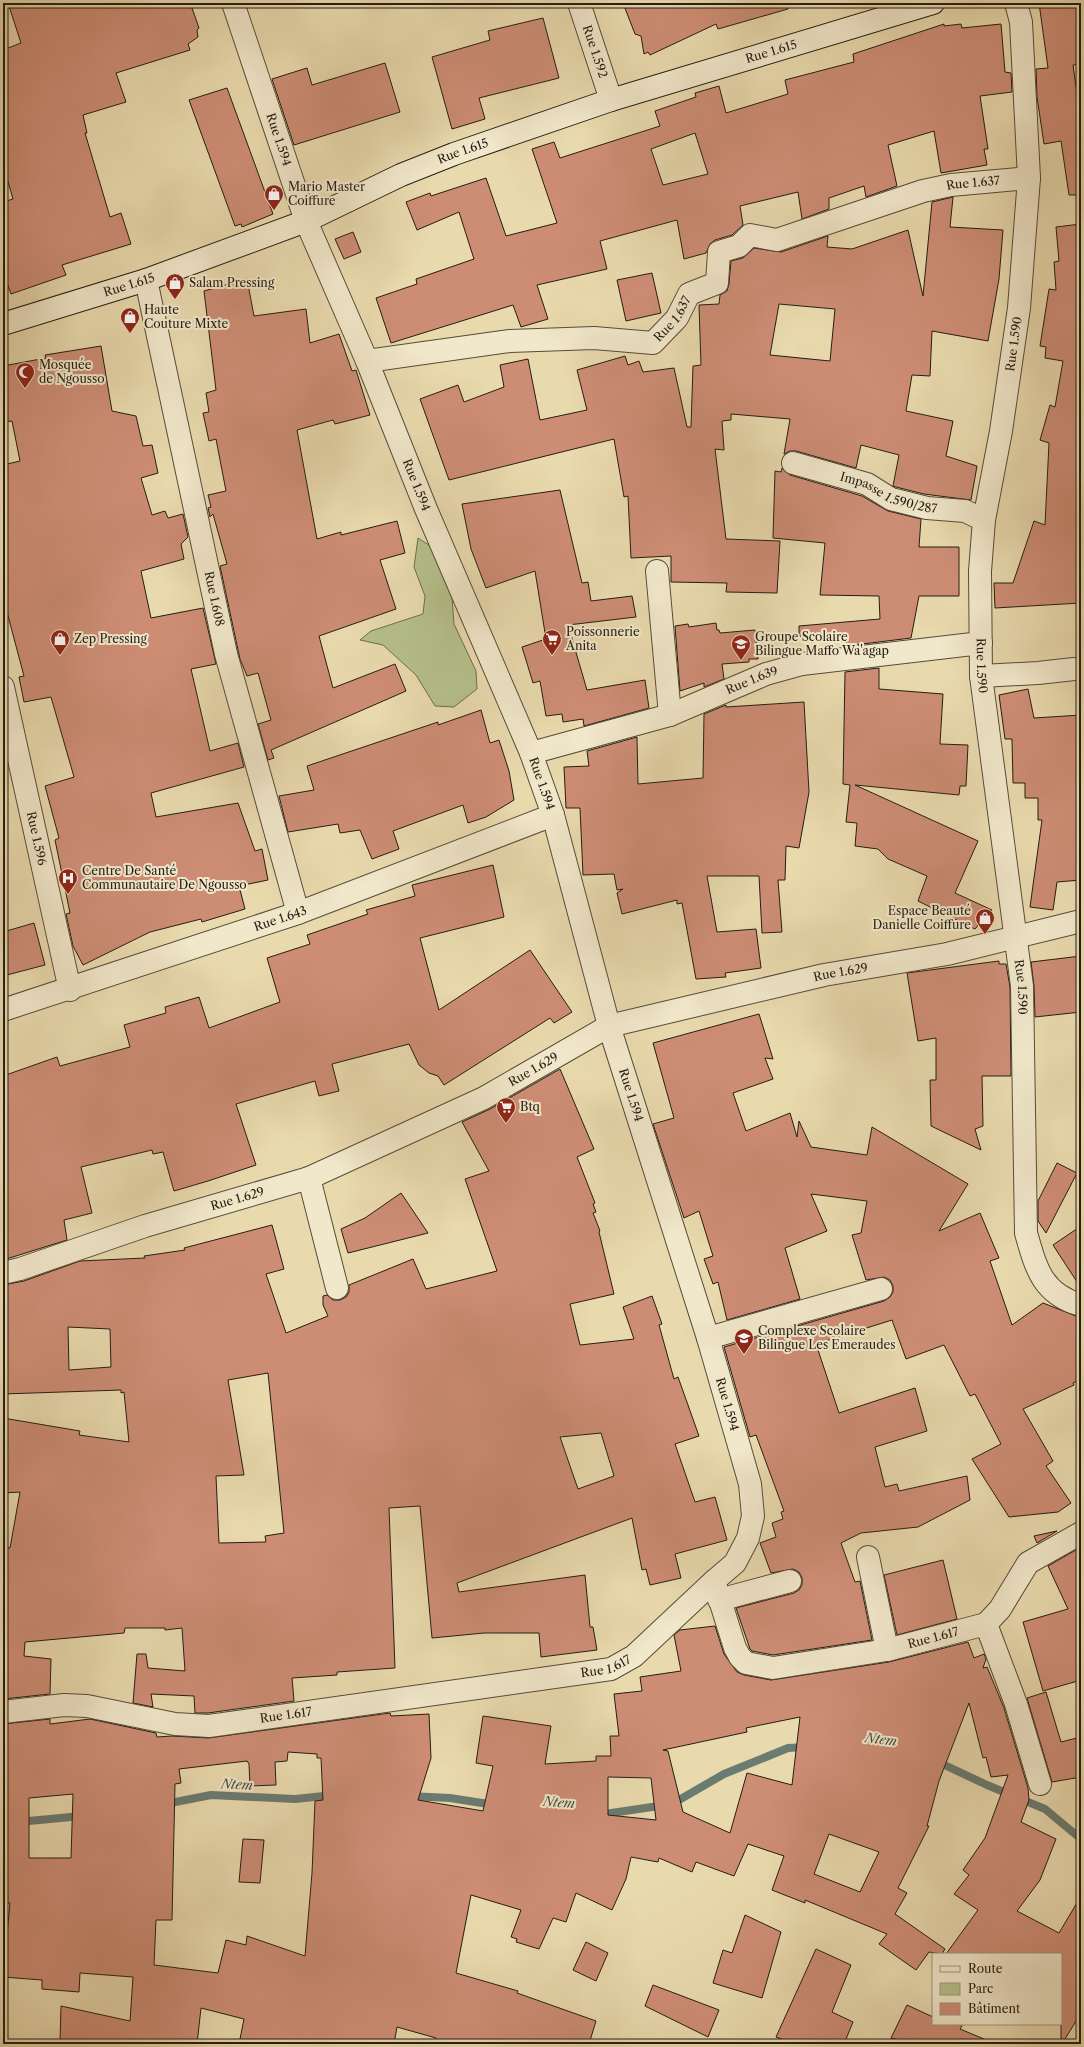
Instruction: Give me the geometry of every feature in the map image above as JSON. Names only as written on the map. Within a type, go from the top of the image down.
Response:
[{"type":"street","name":"Rue 1.594","points":[[233,3],[306,221],[367,361],[426,509],[531,753],[552,815],[609,1026],[708,1338],[750,1484],[753,1516],[748,1538],[717,1590]]},
{"type":"street","name":"Rue 1.592","points":[[580,3],[611,100]]},
{"type":"street","name":"Rue 1.615","points":[[3,324],[146,280],[306,221],[402,175],[454,154],[611,100],[933,3]]},
{"type":"street","name":"Rue 1.590","points":[[1016,3],[1021,22],[1029,178],[1019,308],[1002,431],[984,520],[980,571],[980,643],[982,676],[1017,936],[1022,986],[1026,1232],[1035,1261],[1046,1284],[1063,1300],[1081,1305]]},
{"type":"street","name":"Rue 1.637","points":[[367,361],[510,341],[594,338],[653,343],[676,318],[689,294],[717,283],[719,252],[739,246],[750,235],[777,240],[923,191],[952,185],[1029,178]]},
{"type":"street","name":"Rue 1.608","points":[[146,280],[226,654],[298,913]]},
{"type":"street","name":"Impasse 1.590/287","points":[[793,463],[867,484],[891,499],[927,508],[965,511],[984,520]]},
{"type":"street","points":[[657,571],[670,715]]},
{"type":"street","name":"Rue 1.639","points":[[531,753],[670,715],[766,674],[802,664],[980,643]]},
{"type":"street","points":[[982,676],[1038,673],[1074,669]]},
{"type":"street","name":"Rue 1.596","points":[[3,687],[9,748],[70,990]]},
{"type":"street","name":"Rue 1.643","points":[[3,1010],[70,990],[298,913],[552,815]]},
{"type":"street","name":"Rue 1.629","points":[[3,1273],[20,1269],[145,1226],[309,1178],[484,1098],[609,1026],[824,975],[947,954],[1081,921]]},
{"type":"street","points":[[309,1178],[337,1288]]},
{"type":"street","points":[[708,1338],[881,1289]]},
{"type":"street","points":[[1040,1784],[1016,1704],[986,1624],[1000,1609],[1028,1563],[1081,1533]]},
{"type":"street","points":[[868,1557],[887,1650]]},
{"type":"street","points":[[717,1590],[790,1581]]},
{"type":"street","name":"Rue 1.617","points":[[3,1712],[64,1705],[87,1706],[175,1724],[209,1726],[611,1669],[634,1656],[717,1590],[735,1648],[740,1657],[746,1663],[773,1668],[887,1650],[986,1624]]},
{"type":"green space","points":[[418,538],[438,551],[450,572],[454,624],[476,671],[477,689],[454,707],[435,706],[416,675],[383,645],[360,640],[371,631],[423,614],[425,596],[414,567]]},
{"type":"building","points":[[8,3],[179,3],[192,8],[199,28],[197,30],[198,37],[188,44],[190,50],[116,73],[126,102],[83,115],[87,133],[85,133],[110,217],[121,213],[131,244],[62,265],[66,275],[11,294],[3,272],[3,202],[13,199],[3,164],[3,50],[21,43]]},
{"type":"building","points":[[623,3],[788,3],[788,9],[718,29],[716,24],[650,55],[648,52],[644,54],[641,36],[635,34]]},
{"type":"building","points":[[1039,3],[1081,3],[1081,64],[1073,65],[1081,124],[1081,195],[1069,195],[1061,141],[1044,144],[1037,97],[1036,69],[1048,68]]},
{"type":"building","points":[[543,18],[559,78],[479,98],[485,119],[452,129],[432,57],[490,40],[488,31]]},
{"type":"building","points":[[944,24],[944,26],[961,24],[962,28],[1001,24],[1005,72],[1011,73],[1012,92],[980,96],[988,149],[984,149],[987,165],[941,173],[934,131],[888,145],[897,186],[866,197],[864,186],[829,198],[829,209],[802,219],[798,192],[740,206],[743,225],[732,235],[715,240],[710,244],[706,253],[684,259],[677,220],[600,241],[607,269],[537,285],[548,319],[521,327],[513,305],[391,343],[376,298],[417,284],[416,279],[474,259],[459,212],[417,230],[406,202],[430,193],[431,196],[486,178],[506,236],[557,223],[532,149],[554,142],[560,158],[660,126],[655,111],[696,97],[695,93],[719,86],[726,113],[788,94],[785,80],[854,62],[853,54]],"holes":[[[695,133],[708,174],[663,185],[651,149]]]},
{"type":"building","points":[[385,63],[400,112],[294,145],[272,79],[307,68],[312,85]]},
{"type":"building","points":[[227,88],[273,214],[242,227],[241,224],[235,226],[189,100]]},
{"type":"building","points":[[953,197],[950,227],[1003,230],[999,279],[988,341],[932,331],[930,376],[912,375],[906,411],[953,421],[946,456],[977,466],[971,500],[924,494],[893,486],[899,455],[861,445],[856,468],[796,451],[790,451],[784,454],[790,419],[731,414],[731,420],[722,421],[724,450],[715,449],[726,539],[780,541],[777,593],[726,592],[727,583],[671,582],[671,556],[631,558],[628,496],[624,497],[614,439],[449,480],[420,399],[458,385],[464,402],[504,387],[500,365],[528,359],[540,420],[587,410],[577,370],[625,356],[628,365],[639,361],[643,372],[674,368],[687,427],[691,427],[693,366],[701,365],[699,305],[719,304],[720,295],[727,291],[729,284],[731,261],[743,258],[754,248],[781,252],[828,236],[827,247],[852,249],[908,230],[923,296],[932,202]],"holes":[[[779,304],[835,309],[830,361],[770,355]]]},
{"type":"building","points":[[1081,224],[1081,603],[995,608],[994,583],[1013,583],[1034,521],[1045,525],[1049,443],[1040,440],[1050,405],[1055,407],[1063,361],[1045,358],[1046,347],[1040,346],[1049,289],[1056,290],[1054,262],[1059,261],[1056,227]]},
{"type":"building","points":[[353,232],[361,252],[344,259],[335,239]]},
{"type":"building","points":[[652,273],[661,313],[626,321],[617,280]]},
{"type":"building","points":[[247,279],[254,316],[306,309],[310,343],[339,334],[352,371],[356,370],[370,415],[335,424],[333,420],[297,430],[317,539],[341,532],[341,535],[397,521],[405,553],[380,560],[396,609],[319,636],[333,688],[395,664],[406,691],[271,750],[274,758],[268,760],[258,724],[271,720],[258,673],[247,676],[240,659],[220,566],[227,564],[213,514],[210,517],[208,508],[211,507],[208,495],[226,491],[216,439],[209,441],[203,413],[209,412],[206,393],[216,390],[204,291]]},
{"type":"building","points":[[101,346],[112,411],[136,416],[143,446],[152,445],[158,473],[141,478],[152,515],[165,511],[168,518],[183,514],[188,537],[181,544],[184,559],[141,571],[151,618],[203,608],[216,664],[191,669],[210,751],[238,743],[244,767],[151,793],[156,817],[238,803],[255,851],[262,849],[268,880],[239,886],[245,909],[202,922],[201,919],[150,932],[83,965],[73,946],[66,914],[70,913],[55,840],[59,838],[45,786],[74,777],[51,697],[24,702],[19,677],[24,676],[3,597],[3,465],[20,461],[12,421],[3,422],[3,366],[46,358],[45,355]]},
{"type":"building","points":[[782,468],[790,475],[862,496],[888,511],[921,519],[919,547],[959,547],[959,596],[919,596],[911,638],[846,646],[846,641],[799,636],[799,626],[880,619],[879,596],[820,595],[825,543],[773,538],[775,471],[781,472]]},
{"type":"building","points":[[560,490],[582,583],[588,582],[591,601],[632,596],[636,617],[568,625],[587,690],[645,680],[649,708],[584,726],[583,719],[563,722],[562,714],[546,716],[540,681],[533,683],[522,647],[546,639],[535,571],[486,588],[471,549],[462,504]]},
{"type":"building","points":[[716,623],[717,630],[719,630],[720,633],[755,630],[758,659],[749,659],[749,662],[722,664],[724,679],[704,687],[704,683],[680,691],[675,626],[688,624],[689,627]]},
{"type":"building","points":[[879,668],[879,689],[943,694],[940,744],[968,745],[966,786],[960,786],[959,795],[855,785],[978,841],[955,893],[992,910],[975,929],[918,901],[927,876],[888,859],[878,849],[855,846],[857,823],[846,822],[850,785],[843,784],[845,672]]},
{"type":"building","points":[[1028,689],[1034,718],[1081,715],[1081,880],[1057,882],[1053,910],[1030,907],[1042,820],[1038,820],[1038,798],[1025,798],[1025,783],[1013,783],[1012,739],[1005,739],[999,695]]},
{"type":"building","points":[[804,702],[809,792],[799,848],[786,846],[785,880],[778,880],[782,932],[762,933],[759,876],[707,876],[717,932],[756,929],[761,968],[725,973],[726,977],[696,979],[682,903],[677,904],[677,900],[622,914],[617,893],[623,889],[617,890],[614,874],[583,875],[580,808],[566,808],[564,767],[589,766],[587,751],[637,737],[638,784],[703,778],[704,714],[726,705],[726,707]]},
{"type":"building","points":[[481,710],[490,743],[499,740],[509,771],[514,800],[486,817],[468,823],[463,805],[393,831],[399,849],[372,859],[360,830],[340,833],[338,824],[288,832],[279,796],[314,790],[307,766],[438,722],[438,725]]},
{"type":"building","points":[[493,865],[504,917],[420,938],[439,1010],[530,950],[572,1012],[554,1023],[550,1018],[444,1085],[438,1076],[429,1073],[419,1065],[409,1044],[332,1064],[339,1091],[319,1096],[315,1081],[236,1104],[256,1165],[208,1181],[174,1191],[163,1152],[153,1154],[152,1150],[81,1167],[92,1213],[64,1220],[67,1240],[3,1260],[3,1076],[57,1057],[60,1066],[130,1047],[124,1025],[166,1013],[165,1007],[199,997],[209,1028],[280,1002],[267,958],[310,944],[307,935],[368,914],[366,910],[415,896],[412,885]]},
{"type":"building","points":[[34,923],[45,965],[3,976],[3,932]]},
{"type":"building","points":[[1081,956],[1081,1012],[1035,1017],[1034,986],[1031,962]]},
{"type":"building","points":[[999,961],[999,964],[1006,964],[1010,987],[1011,1076],[982,1076],[983,1126],[975,1129],[981,1150],[931,1126],[930,1080],[936,1080],[936,1038],[918,1041],[907,973]]},
{"type":"building","points":[[759,1014],[773,1059],[765,1058],[773,1079],[733,1093],[746,1131],[790,1113],[797,1137],[799,1121],[811,1147],[867,1155],[872,1127],[968,1184],[939,1231],[980,1213],[999,1258],[990,1261],[1012,1325],[1043,1303],[1081,1318],[1081,1379],[1073,1383],[1074,1385],[1023,1409],[1053,1461],[1046,1466],[1071,1503],[1058,1512],[1009,1517],[972,1459],[1001,1444],[975,1394],[970,1396],[944,1345],[906,1359],[892,1320],[816,1344],[839,1413],[915,1388],[927,1431],[875,1447],[885,1487],[897,1484],[899,1491],[967,1476],[970,1500],[918,1527],[861,1533],[841,1543],[855,1582],[860,1581],[872,1640],[773,1655],[752,1651],[750,1649],[736,1608],[794,1593],[799,1590],[802,1585],[802,1578],[799,1572],[793,1569],[771,1573],[760,1543],[776,1537],[772,1523],[783,1519],[781,1512],[784,1511],[756,1435],[750,1437],[724,1347],[884,1301],[890,1297],[893,1292],[893,1286],[890,1280],[884,1277],[866,1280],[852,1235],[861,1233],[867,1201],[811,1194],[827,1231],[785,1248],[800,1299],[727,1320],[718,1282],[713,1284],[704,1259],[713,1256],[699,1211],[684,1218],[653,1124],[674,1118],[653,1043]]},
{"type":"building","points":[[560,1069],[594,1149],[577,1157],[595,1203],[593,1204],[596,1212],[593,1213],[600,1231],[614,1294],[570,1304],[580,1345],[634,1339],[623,1307],[652,1296],[662,1324],[659,1325],[674,1379],[678,1377],[699,1436],[675,1444],[695,1502],[715,1497],[727,1540],[675,1554],[681,1578],[650,1585],[646,1569],[642,1570],[632,1518],[457,1583],[459,1592],[585,1575],[590,1627],[593,1627],[597,1650],[541,1657],[539,1633],[484,1633],[432,1638],[420,1506],[389,1508],[395,1668],[337,1672],[337,1675],[292,1678],[294,1701],[208,1713],[195,1713],[194,1696],[151,1694],[153,1707],[133,1703],[137,1654],[146,1654],[148,1668],[185,1671],[182,1628],[165,1630],[165,1628],[125,1628],[124,1633],[25,1642],[24,1656],[51,1659],[50,1694],[3,1699],[3,1547],[10,1548],[20,1492],[3,1493],[3,1418],[80,1431],[79,1435],[129,1442],[124,1392],[121,1393],[121,1390],[3,1394],[3,1285],[24,1281],[80,1261],[145,1258],[144,1256],[185,1250],[184,1248],[272,1225],[284,1269],[266,1274],[286,1333],[328,1316],[323,1305],[323,1296],[327,1295],[333,1300],[340,1300],[346,1297],[349,1292],[349,1285],[413,1259],[426,1289],[497,1271],[465,1179],[489,1171],[462,1122],[490,1109]],"holes":[[[68,1327],[110,1329],[111,1367],[69,1370]],[[268,1373],[284,1533],[265,1536],[266,1542],[219,1543],[216,1476],[244,1475],[228,1380]],[[601,1433],[614,1476],[578,1489],[560,1437]]]},
{"type":"building","points":[[1057,1163],[1077,1173],[1046,1233],[1038,1221],[1038,1201]]},
{"type":"building","points":[[401,1193],[428,1233],[348,1253],[341,1229],[365,1218]]},
{"type":"building","points":[[1081,1226],[1081,1288],[1053,1245]]},
{"type":"building","points":[[1057,1531],[1037,1543],[1034,1536]]},
{"type":"building","points":[[1081,1547],[1081,1680],[1043,1691],[1023,1622],[1068,1609],[1048,1566]]},
{"type":"building","points":[[943,1560],[957,1619],[897,1635],[884,1575]]},
{"type":"building","points":[[715,1626],[724,1654],[737,1672],[744,1675],[771,1680],[889,1662],[968,1642],[974,1658],[984,1654],[986,1659],[983,1668],[987,1667],[1004,1708],[1028,1788],[1029,1800],[1021,1822],[1056,1839],[1040,1880],[1017,1911],[1059,1933],[1081,1896],[1081,2013],[1062,2044],[1062,1953],[947,1953],[978,1910],[954,1894],[969,1875],[963,1870],[985,1838],[1008,1775],[991,1777],[986,1757],[983,1758],[969,1703],[939,1781],[927,1826],[929,1826],[898,1888],[907,1893],[895,1914],[945,1949],[943,1953],[929,1952],[916,1970],[879,1944],[887,1934],[805,1900],[805,1903],[772,1890],[784,1856],[748,1844],[734,1876],[696,1862],[692,1872],[659,1858],[658,1862],[631,1857],[626,1879],[612,1910],[576,1893],[566,1922],[553,1918],[539,1949],[516,1942],[517,1939],[511,1937],[521,1910],[471,1895],[456,1973],[518,1991],[517,1993],[596,2021],[589,2044],[435,2044],[436,2038],[397,2027],[394,2044],[239,2044],[244,2019],[201,2008],[197,2044],[60,2044],[61,2006],[130,2021],[133,1977],[80,1973],[79,1992],[42,1989],[42,1980],[3,1977],[10,1903],[3,1903],[3,1724],[50,1719],[50,1724],[90,1719],[156,1733],[157,1737],[172,1736],[208,1738],[390,1713],[391,1716],[429,1714],[431,1758],[418,1800],[483,1811],[493,1766],[476,1763],[483,1716],[551,1726],[545,1764],[596,1761],[596,1756],[611,1756],[610,1736],[619,1736],[614,1694],[642,1691],[640,1677],[681,1671],[674,1635],[680,1630]],"holes":[[[800,1717],[792,1785],[747,1773],[730,1833],[683,1812],[668,1751],[663,1750],[747,1732],[746,1728]],[[288,1752],[317,1754],[317,1758],[321,1758],[323,1800],[315,1801],[312,1873],[305,1956],[247,1936],[246,1945],[226,1940],[218,1973],[154,1965],[156,1920],[172,1920],[175,1784],[181,1783],[179,1769],[247,1761],[249,1764],[250,1786],[276,1785],[275,1762],[287,1761]],[[608,1777],[651,1778],[656,1820],[608,1815]],[[73,1794],[71,1858],[29,1858],[29,1798]],[[829,1834],[879,1852],[860,1892],[814,1874]]]},
{"type":"building","points":[[1046,1692],[1061,1742],[1081,1737],[1081,1777],[1052,1782],[1027,1698]]},
{"type":"building","points":[[243,1839],[264,1840],[260,1883],[239,1882]]},
{"type":"building","points":[[745,1915],[781,1932],[762,1998],[713,1983],[723,1950],[732,1953]]},
{"type":"building","points":[[586,1942],[608,1953],[596,1981],[573,1970]]},
{"type":"building","points":[[816,1949],[851,1965],[832,2012],[853,2022],[844,2044],[794,2044],[776,2037]]},
{"type":"building","points":[[653,1985],[719,2010],[708,2037],[645,2006]]},
{"type":"building","points":[[907,2005],[932,2017],[932,2025],[962,2025],[960,2029],[996,2044],[894,2044],[896,2039],[891,2038]]},
{"type":"waterway","name":"Ntem","points":[[598,1815],[672,1804],[724,1774],[788,1748],[806,1747]]},
{"type":"waterway","name":"Ntem","points":[[936,1761],[987,1785],[1045,1809],[1081,1839]]},
{"type":"waterway","name":"Ntem","points":[[165,1804],[211,1795],[295,1799],[334,1795]]},
{"type":"waterway","name":"Ntem","points":[[409,1796],[450,1798],[495,1805]]},
{"type":"waterway","name":"Ntem","points":[[3,1822],[82,1816]]},
{"type":"place","name":"Mario Master Coiffure","points":[[274,211]]},
{"type":"place","name":"Salam Pressing","points":[[175,300]]},
{"type":"place","name":"Haute Couture Mixte","points":[[130,334]]},
{"type":"place","name":"Mosquée de Ngousso","points":[[25,389]]},
{"type":"place","name":"Zep Pressing","points":[[60,656]]},
{"type":"place","name":"Poissonnerie Anita","points":[[552,656]]},
{"type":"place","name":"Groupe Scolaire Bilingue Maffo Wa'agap","points":[[741,661]]},
{"type":"place","name":"Centre De Santé Communautaire De Ngousso","points":[[68,895]]},
{"type":"place","name":"Espace Beauté Danielle Coiffure","points":[[985,935]]},
{"type":"place","name":"Btq","points":[[506,1124]]},
{"type":"place","name":"Complexe Scolaire Bilingue Les Emeraudes","points":[[744,1355]]}]
